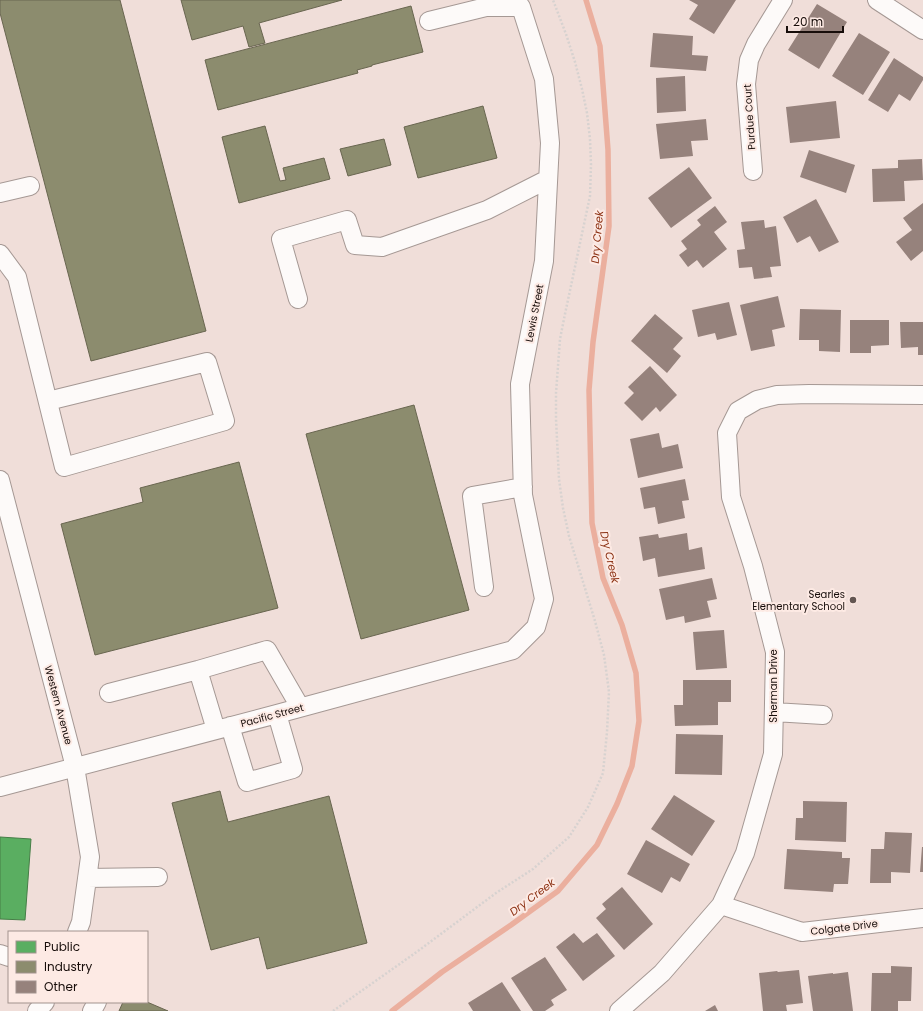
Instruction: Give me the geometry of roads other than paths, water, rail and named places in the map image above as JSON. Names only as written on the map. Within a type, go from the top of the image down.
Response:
[{"type":"street","name":"Purdue Court","points":[[753,171],[746,84],[749,60],[756,44],[783,0]]},
{"type":"street","points":[[877,0],[923,30]]},
{"type":"street","points":[[429,21],[486,7],[519,4]]},
{"type":"street","name":"Lewis Street","points":[[519,4],[544,79],[550,143],[544,261],[520,384],[523,496],[544,599],[536,627]]},
{"type":"street","points":[[298,299],[281,239],[347,220],[355,245],[382,247],[487,210],[548,179]]},
{"type":"street","points":[[0,193],[30,186]]},
{"type":"street","points":[[0,254],[17,278],[64,467],[225,421],[207,362],[48,402]]},
{"type":"street","name":"Sherman Drive","points":[[619,1011],[662,974],[721,906],[745,853],[773,754],[775,652],[753,566],[731,497],[727,433],[738,411],[757,400],[777,395],[923,395]]},
{"type":"street","name":"Western Avenue","points":[[1,486],[75,767],[90,857],[81,922],[77,931]]},
{"type":"street","points":[[484,587],[472,496],[523,488]]},
{"type":"street","name":"Pacific Street","points":[[0,787],[513,650],[536,627]]},
{"type":"street","points":[[109,693],[267,650],[300,707]]},
{"type":"street","points":[[198,670],[247,782],[293,769],[277,714]]},
{"type":"street","points":[[774,712],[823,715]]},
{"type":"street","points":[[87,878],[158,877]]},
{"type":"street","name":"Colgate Drive","points":[[721,906],[802,932],[923,918]]},
{"type":"street","points":[[37,1011],[44,1003]]},
{"type":"waterway","name":"Dry Creek","points":[[392,1011],[442,972],[558,891],[597,845],[617,804],[632,766],[639,721],[636,673],[622,625],[603,578],[592,523],[589,390],[593,342],[609,226],[608,150],[600,46],[586,0]]},
{"type":"place","name":"Searles Elementary School","points":[[853,600]]}]
